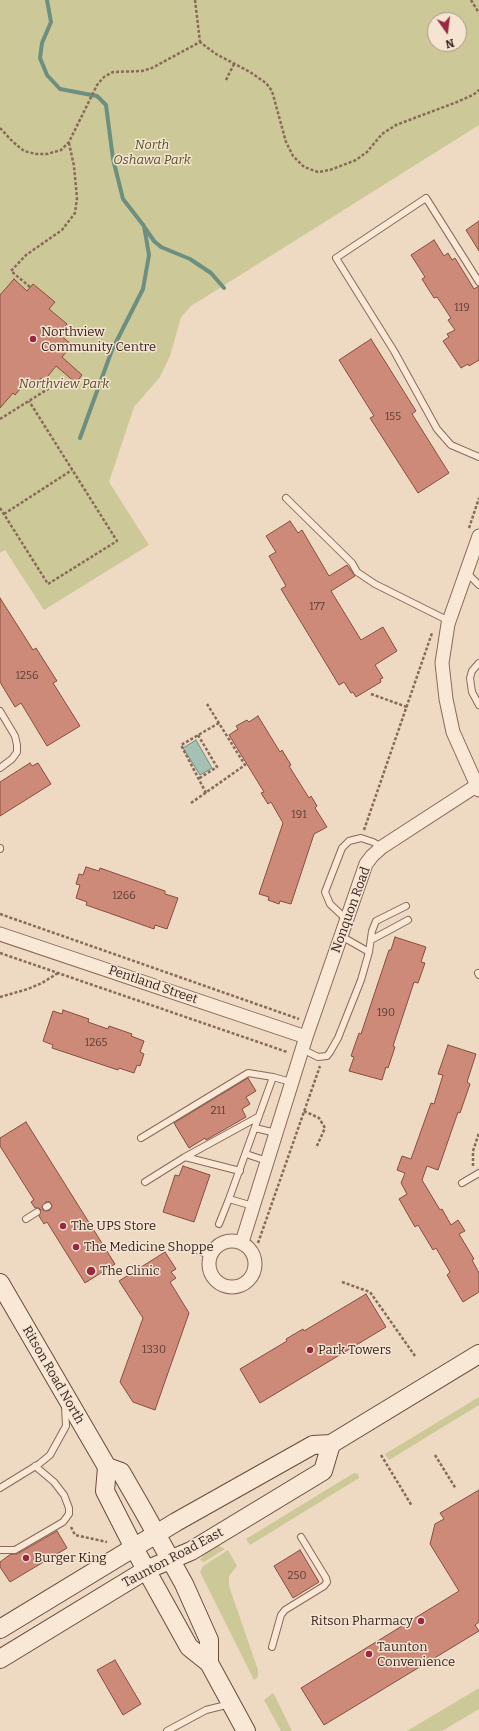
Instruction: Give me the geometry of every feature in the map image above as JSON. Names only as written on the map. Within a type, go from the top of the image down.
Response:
[{"type":"main road","name":"Ritson Road North","points":[[3,1294],[108,1467],[121,1472],[184,1584],[209,1640],[209,1663]]},
{"type":"main road","name":"Taunton Road East","points":[[0,1629],[156,1534],[313,1445],[331,1444],[479,1354]]},
{"type":"main road","name":"Taunton Road East","points":[[0,1659],[146,1570],[191,1551],[323,1471],[331,1444]]},
{"type":"main road","name":"Ritson Road North","points":[[108,1467],[104,1491],[189,1647],[209,1663],[246,1731]]},
{"type":"street","name":"Nonquon Road","points":[[242,1242],[291,1082],[305,1020],[341,936],[366,864],[382,847],[478,788],[453,732],[446,698],[442,663],[444,646],[444,618],[466,572],[473,535]]},
{"type":"street","name":"Pentland Street","points":[[0,934],[300,1044]]},
{"type":"street","points":[[228,1241],[242,1242],[250,1249],[254,1258],[255,1266],[253,1273],[244,1284],[227,1286],[220,1284],[210,1273],[208,1263],[210,1256],[214,1249],[220,1244],[228,1241]]},
{"type":"lane","points":[[479,282],[426,198],[336,258],[394,351],[437,428],[451,445],[479,457]]},
{"type":"lane","points":[[286,498],[352,563],[357,572],[375,584],[444,618]]},
{"type":"lane","points":[[466,572],[479,585]]},
{"type":"lane","points":[[479,663],[472,672],[470,678],[472,692],[479,705]]},
{"type":"lane","points":[[0,711],[15,736],[17,745],[17,752],[12,759],[0,768]]},
{"type":"lane","points":[[347,920],[330,904],[325,892],[342,848],[349,840],[361,838],[382,847]]},
{"type":"lane","points":[[300,1044],[318,1057],[322,1058],[327,1056],[338,1038],[361,980],[376,921],[406,906]]},
{"type":"lane","points":[[371,940],[408,920]]},
{"type":"lane","points":[[341,936],[369,952]]},
{"type":"lane","points":[[141,1138],[248,1073],[273,1077],[291,1082]]},
{"type":"lane","points":[[219,1224],[240,1171],[273,1077]]},
{"type":"lane","points":[[145,1182],[184,1157],[258,1117]]},
{"type":"lane","points":[[255,1128],[276,1132]]},
{"type":"lane","points":[[246,1154],[267,1161]]},
{"type":"lane","points":[[184,1157],[240,1171]]},
{"type":"lane","points":[[462,1184],[479,1173]]},
{"type":"lane","points":[[229,1198],[253,1206]]},
{"type":"lane","points":[[26,1219],[37,1212]]},
{"type":"lane","points":[[193,1248],[210,1256]]},
{"type":"lane","points":[[0,1488],[37,1465],[50,1454],[66,1426],[65,1396]]},
{"type":"lane","points":[[0,1550],[15,1550],[63,1522],[69,1514],[69,1508],[64,1495],[54,1482],[37,1465]]},
{"type":"lane","points":[[272,1647],[281,1615],[284,1610],[324,1586],[327,1582],[301,1537]]},
{"type":"lane","points":[[166,1731],[206,1710],[231,1704]]},
{"type":"path","points":[[195,0],[200,42],[216,54],[266,83],[272,92],[286,142],[293,156],[304,167],[318,172],[330,170],[356,160],[367,152],[382,134],[396,125],[457,102],[473,95],[479,90]]},
{"type":"path","points":[[471,0],[478,11]]},
{"type":"path","points":[[0,128],[13,142],[24,150],[36,154],[47,154],[61,150],[69,142],[97,85],[104,77],[113,72],[142,71],[152,68],[200,42]]},
{"type":"path","points":[[226,80],[234,64]]},
{"type":"path","points":[[30,287],[11,271],[26,255],[62,230],[75,213],[77,198],[74,166],[69,142]]},
{"type":"path","points":[[0,419],[49,387],[45,379]]},
{"type":"path","points":[[0,508],[48,584],[116,541],[29,401]]},
{"type":"path","points":[[4,514],[72,470]]},
{"type":"path","points":[[473,535],[479,498]]},
{"type":"path","points":[[361,838],[407,707],[444,618]]},
{"type":"path","points":[[371,694],[407,707]]},
{"type":"path","points":[[191,804],[245,765],[207,704]]},
{"type":"path","points":[[206,792],[181,745],[219,723]]},
{"type":"path","points":[[198,735],[217,767],[198,778]]},
{"type":"path","points":[[0,914],[305,1020]]},
{"type":"path","points":[[0,953],[287,1052]]},
{"type":"path","points":[[0,997],[28,989],[42,983],[58,973]]},
{"type":"path","points":[[287,1052],[300,1044],[305,1020],[301,1012]]},
{"type":"path","points":[[287,1052],[300,1044]]},
{"type":"path","points":[[300,1044],[320,1066]]},
{"type":"path","points":[[258,1243],[322,1058]]},
{"type":"path","points":[[304,1111],[319,1118],[325,1128],[316,1148]]},
{"type":"path","points":[[473,1177],[473,1151],[479,1133]]},
{"type":"path","points":[[342,1282],[370,1292],[415,1356]]},
{"type":"path","points":[[381,1455],[412,1506]]},
{"type":"path","points":[[435,1455],[456,1489]]},
{"type":"path","points":[[66,1517],[75,1535],[107,1542]]},
{"type":"green space","name":"North Oshawa Park","points":[[0,0],[479,0],[479,125],[191,306],[181,317],[170,356],[160,377],[134,407],[109,482],[149,545],[44,610],[5,550],[0,553]]},
{"type":"green space","points":[[479,1397],[479,1405],[389,1460],[385,1454]]},
{"type":"green space","points":[[354,1473],[358,1474],[359,1478],[250,1545],[246,1539]]},
{"type":"green space","points":[[214,1546],[219,1546],[225,1549],[204,1562],[200,1560],[205,1553]]},
{"type":"green space","points":[[228,1550],[237,1566],[229,1576],[229,1586],[258,1670],[258,1677],[254,1680],[200,1572],[203,1566]]},
{"type":"green space","points":[[479,1688],[479,1709],[442,1731],[407,1731]]},
{"type":"green space","points":[[273,1693],[292,1731],[281,1731],[264,1700]]},
{"type":"shaded area","points":[[196,740],[212,768],[200,775],[183,748]]},
{"type":"building","points":[[479,221],[479,251],[466,230]]},
{"type":"building","points":[[434,240],[444,256],[448,253],[452,260],[455,258],[474,289],[479,286],[479,360],[469,366],[468,364],[461,368],[443,341],[449,337],[447,334],[455,330],[448,320],[451,318],[437,297],[434,298],[422,279],[425,277],[411,255]]},
{"type":"building","name":"Northview Community Centre","points":[[14,279],[27,291],[33,284],[55,302],[49,309],[67,324],[59,334],[72,345],[62,357],[82,375],[76,383],[56,366],[44,381],[41,378],[32,389],[25,383],[15,395],[13,393],[0,408],[0,295]]},
{"type":"building","points":[[371,339],[416,411],[412,414],[449,473],[418,493],[370,418],[374,416],[339,360]]},
{"type":"building","points":[[290,521],[298,533],[302,530],[329,576],[347,565],[355,576],[331,591],[361,640],[383,627],[397,651],[375,665],[383,678],[380,679],[381,682],[356,697],[353,692],[351,693],[344,682],[339,685],[281,589],[286,586],[269,556],[276,552],[266,536]]},
{"type":"building","points":[[0,598],[33,650],[36,648],[57,681],[53,683],[80,726],[47,746],[21,703],[15,707],[0,682]]},
{"type":"building","points":[[258,716],[280,752],[282,750],[291,765],[289,766],[309,798],[311,796],[317,806],[315,808],[327,827],[314,834],[291,904],[280,901],[279,904],[268,900],[269,897],[259,894],[283,823],[271,802],[268,804],[261,793],[264,792],[229,735],[238,729],[236,726],[247,720],[249,722]]},
{"type":"building","points":[[30,763],[32,766],[38,763],[51,784],[0,816],[0,782]]},
{"type":"building","points":[[86,867],[99,871],[100,868],[165,891],[165,894],[178,898],[167,929],[155,925],[154,929],[86,905],[87,902],[76,898],[80,885],[76,884],[79,874],[83,875]]},
{"type":"building","points":[[395,937],[426,947],[421,962],[425,963],[418,983],[414,982],[393,1046],[395,1047],[382,1080],[349,1071],[354,1057],[351,1056],[359,1033],[361,1034],[389,950],[391,950]]},
{"type":"building","points":[[63,1010],[89,1019],[88,1022],[108,1029],[109,1026],[132,1034],[131,1036],[144,1041],[140,1052],[144,1054],[140,1066],[137,1065],[134,1073],[119,1068],[118,1070],[52,1048],[53,1045],[43,1041],[53,1011],[62,1014]]},
{"type":"building","points":[[448,1045],[476,1054],[467,1082],[470,1084],[460,1113],[458,1112],[438,1170],[427,1166],[422,1180],[451,1225],[458,1220],[465,1231],[459,1234],[474,1259],[472,1260],[479,1273],[479,1292],[463,1302],[447,1275],[450,1272],[436,1248],[433,1250],[418,1225],[415,1227],[399,1199],[407,1194],[401,1183],[405,1173],[397,1170],[402,1156],[411,1159],[431,1103],[434,1104],[443,1075],[438,1074]]},
{"type":"building","points":[[248,1078],[256,1091],[246,1097],[250,1104],[242,1109],[246,1117],[189,1148],[174,1123]]},
{"type":"building","points":[[26,1122],[115,1264],[85,1283],[47,1222],[44,1224],[39,1216],[41,1210],[39,1208],[35,1208],[31,1202],[34,1200],[0,1146],[0,1138]],"holes":[[[46,1202],[50,1202],[52,1206],[50,1210],[43,1210],[42,1207]]]},
{"type":"building","points":[[183,1166],[210,1175],[194,1222],[163,1212],[175,1175],[179,1176]]},
{"type":"building","points":[[165,1252],[176,1269],[171,1272],[176,1278],[170,1282],[189,1313],[155,1410],[133,1402],[120,1382],[143,1318],[119,1281]]},
{"type":"building","name":"Park Towers","points":[[366,1294],[386,1327],[260,1403],[240,1369],[287,1341],[286,1339],[303,1329],[304,1331]]},
{"type":"building","points":[[479,1490],[479,1622],[475,1625],[479,1631],[324,1725],[301,1688],[459,1591],[430,1544],[435,1524],[444,1519],[440,1513]]},
{"type":"building","name":"Burger King","points":[[57,1531],[67,1548],[10,1582],[0,1567],[0,1562],[11,1554],[17,1554]]},
{"type":"building","points":[[300,1550],[319,1582],[293,1598],[274,1566]]},
{"type":"building","points":[[115,1660],[141,1704],[123,1715],[97,1670]]},
{"type":"waterway","points":[[47,0],[51,22],[42,43],[40,58],[47,75],[60,89],[97,96],[106,105],[113,159],[123,199],[144,226],[149,255],[143,289],[112,350],[80,438]]},
{"type":"waterway","points":[[145,228],[154,241],[161,247],[190,259],[211,273],[224,288]]},
{"type":"place","name":"Northview Community Centre","points":[[33,339]]},
{"type":"place","name":"The UPS Store","points":[[63,1226]]},
{"type":"place","name":"The Medicine Shoppe","points":[[76,1247]]},
{"type":"place","name":"The Clinic","points":[[91,1271]]},
{"type":"place","name":"Park Towers","points":[[310,1350]]},
{"type":"place","name":"Burger King","points":[[26,1558]]},
{"type":"place","name":"Ritson Pharmacy","points":[[421,1621]]},
{"type":"place","name":"Taunton Convenience","points":[[369,1654]]},
{"type":"park label","name":"Northview Park","points":[[64,384]]}]
